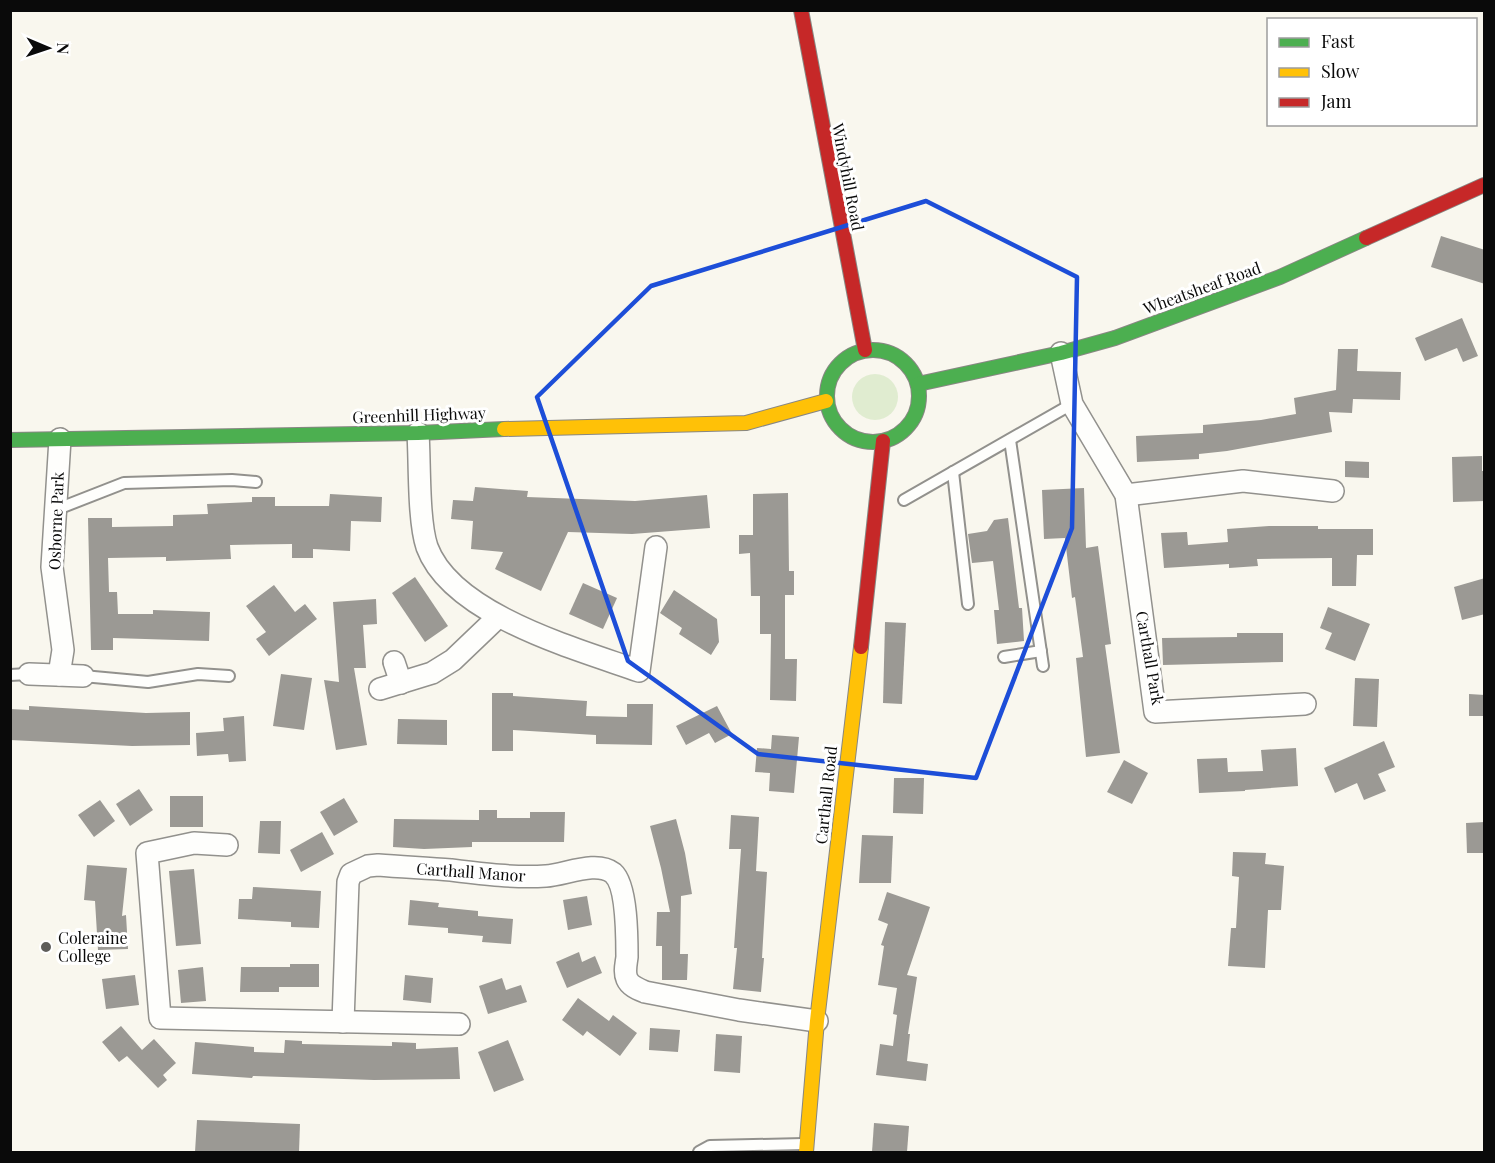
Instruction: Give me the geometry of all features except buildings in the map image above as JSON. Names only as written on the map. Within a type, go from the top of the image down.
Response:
[{"type":"main road","name":"Windyhill Road","points":[[801,10],[865,350]]},
{"type":"main road","name":"Wheatsheaf Road","points":[[918,384],[1061,353],[1115,338],[1280,277],[1485,185]]},
{"type":"main road","points":[[865,350],[879,350],[892,354],[908,366],[918,384],[919,399],[916,414],[897,436],[883,441],[868,442],[846,434],[830,416],[826,401],[827,387],[840,363],[852,354],[865,350]]},
{"type":"main road","name":"Greenhill Highway","points":[[10,440],[418,433],[568,426],[746,423],[826,401]]},
{"type":"main road","name":"Carthall Road","points":[[807,1148],[817,1021],[883,441]]},
{"type":"street","name":"Carthall Park","points":[[1061,353],[1072,404],[1126,495],[1155,711],[1305,704]]},
{"type":"street","points":[[418,433],[423,521],[428,548],[441,570],[464,594],[498,616],[540,635],[639,671],[656,547]]},
{"type":"street","name":"Osborne Park","points":[[59,675],[63,650],[52,567],[60,439]]},
{"type":"street","points":[[1126,495],[1243,480],[1333,491]]},
{"type":"street","points":[[394,662],[390,686],[432,673],[453,660],[498,616]]},
{"type":"street","points":[[20,675],[83,676]]},
{"type":"street","points":[[227,845],[194,843],[147,853],[160,1018],[459,1024]]},
{"type":"street","name":"Carthall Manor","points":[[343,1022],[348,882],[351,874],[368,866],[378,865],[515,877],[549,876],[595,868],[605,869],[614,874],[620,884],[624,899],[627,957],[625,974],[628,982],[636,988],[645,992],[739,1010],[817,1021]]},
{"type":"lane","points":[[904,500],[1072,404]]},
{"type":"lane","points":[[1010,440],[1043,666]]},
{"type":"lane","points":[[953,472],[968,604]]},
{"type":"lane","points":[[55,510],[124,483],[232,480],[256,482]]},
{"type":"lane","points":[[1004,657],[1041,651]]},
{"type":"lane","points":[[83,676],[148,682],[198,674],[229,676]]},
{"type":"lane","points":[[699,1152],[710,1146],[807,1148]]},
{"type":"highlighted area","points":[[926,201],[1077,277],[1072,528],[976,778],[758,754],[628,661],[537,397],[651,286]]},
{"type":"green space","points":[[875,374],[891,381],[898,397],[891,413],[875,420],[859,413],[852,397],[859,381]]},
{"type":"traffic: fast","points":[[918,384],[1061,353],[1115,338],[1280,277],[1366,238]]},
{"type":"traffic: fast","points":[[873,350],[891,353],[906,363],[916,378],[919,396],[916,414],[906,429],[891,439],[873,442],[855,439],[840,429],[830,414],[827,396],[830,378],[840,363],[855,353],[873,350]]},
{"type":"traffic: fast","points":[[10,440],[418,433],[504,429]]},
{"type":"traffic: slow","points":[[504,429],[746,423],[826,401]]},
{"type":"traffic: slow","points":[[806,1152],[817,1021],[861,647]]},
{"type":"traffic: jam","points":[[801,10],[865,350]]},
{"type":"traffic: jam","points":[[1366,238],[1484,185]]},
{"type":"traffic: jam","points":[[861,647],[883,441]]},
{"type":"place","name":"Coleraine College","points":[[46,947]]}]
